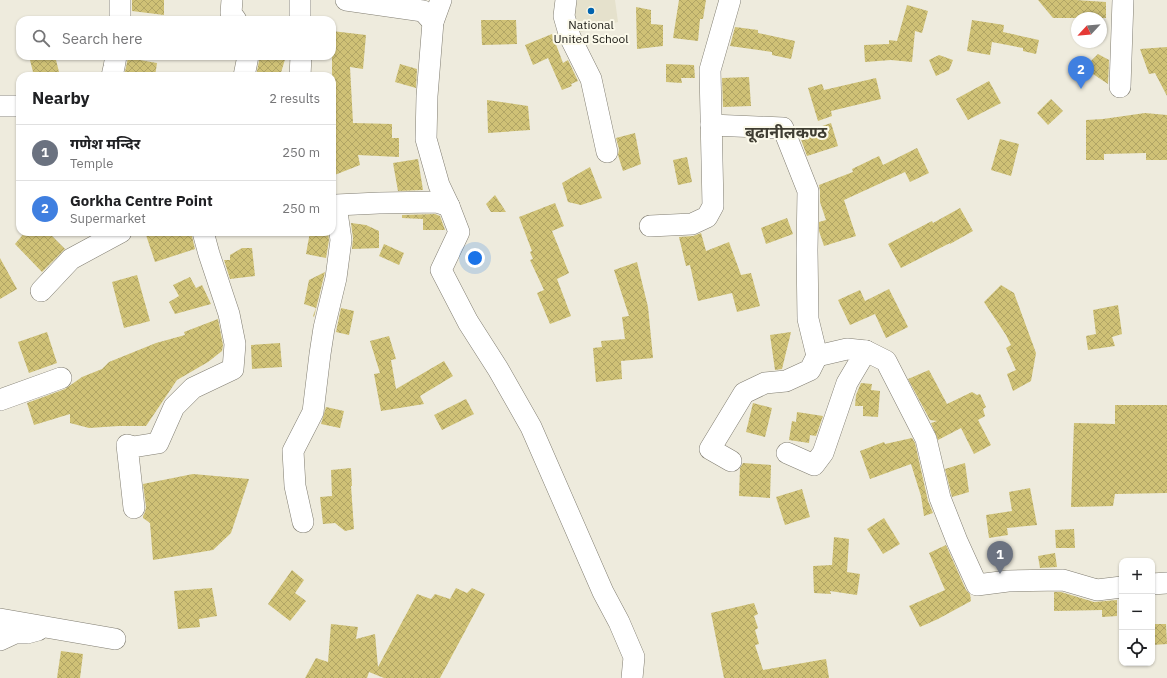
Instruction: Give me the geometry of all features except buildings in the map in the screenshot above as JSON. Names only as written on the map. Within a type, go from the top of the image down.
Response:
[{"type":"street","points":[[120,0],[120,16]]},
{"type":"street","points":[[232,0],[231,13],[233,16]]},
{"type":"street","points":[[300,0],[300,16]]},
{"type":"street","points":[[346,0],[423,11],[433,22]]},
{"type":"street","points":[[441,0],[433,22],[427,96],[426,139],[439,185],[459,232],[441,270],[468,322],[498,368],[531,427],[603,592],[619,622],[634,657],[632,678]]},
{"type":"street","points":[[566,0],[564,16],[570,37],[591,79],[607,152]]},
{"type":"street","points":[[650,226],[692,224],[707,217],[713,206],[710,70],[730,0]]},
{"type":"street","points":[[1120,86],[1123,0]]},
{"type":"street","points":[[113,72],[115,60]]},
{"type":"street","points":[[245,72],[247,60]]},
{"type":"street","points":[[300,60],[300,72]]},
{"type":"street","points":[[0,106],[16,106]]},
{"type":"street","points":[[711,125],[783,128],[808,191],[806,250],[808,319],[817,356],[810,370],[786,381],[765,383],[744,393],[710,449],[731,461]]},
{"type":"street","points":[[336,201],[379,203],[437,202],[449,206]]},
{"type":"street","points":[[303,522],[296,486],[293,451],[313,412],[324,328],[336,278],[341,240],[336,212]]},
{"type":"street","points":[[41,291],[71,259],[114,236]]},
{"type":"street","points":[[134,508],[127,446],[133,447],[158,443],[174,407],[193,388],[233,369],[235,344],[229,314],[204,236]]},
{"type":"street","points":[[817,356],[847,349],[866,351],[886,361],[926,439],[940,498],[977,585],[1008,581],[1063,580],[1097,590],[1119,587]]},
{"type":"street","points":[[787,453],[814,465],[823,453],[847,383],[866,351]]},
{"type":"street","points":[[0,400],[61,378]]},
{"type":"street","points":[[1155,584],[1167,583]]},
{"type":"street","points":[[0,620],[115,639]]},
{"type":"street","points":[[0,640],[15,633],[27,633],[48,628]]},
{"type":"shaded area","name":"National United School","points":[[564,0],[615,0],[618,22],[574,34]]},
{"type":"place","name":"National United School","points":[[591,11]]},
{"type":"place","name":"Gorkha Centre Point","points":[[1081,89]]},
{"type":"place","name":"गणेश मन्दिर","points":[[1000,574]]},
{"type":"district","name":"बूढानीलकण्ठ","points":[[786,132]]}]
